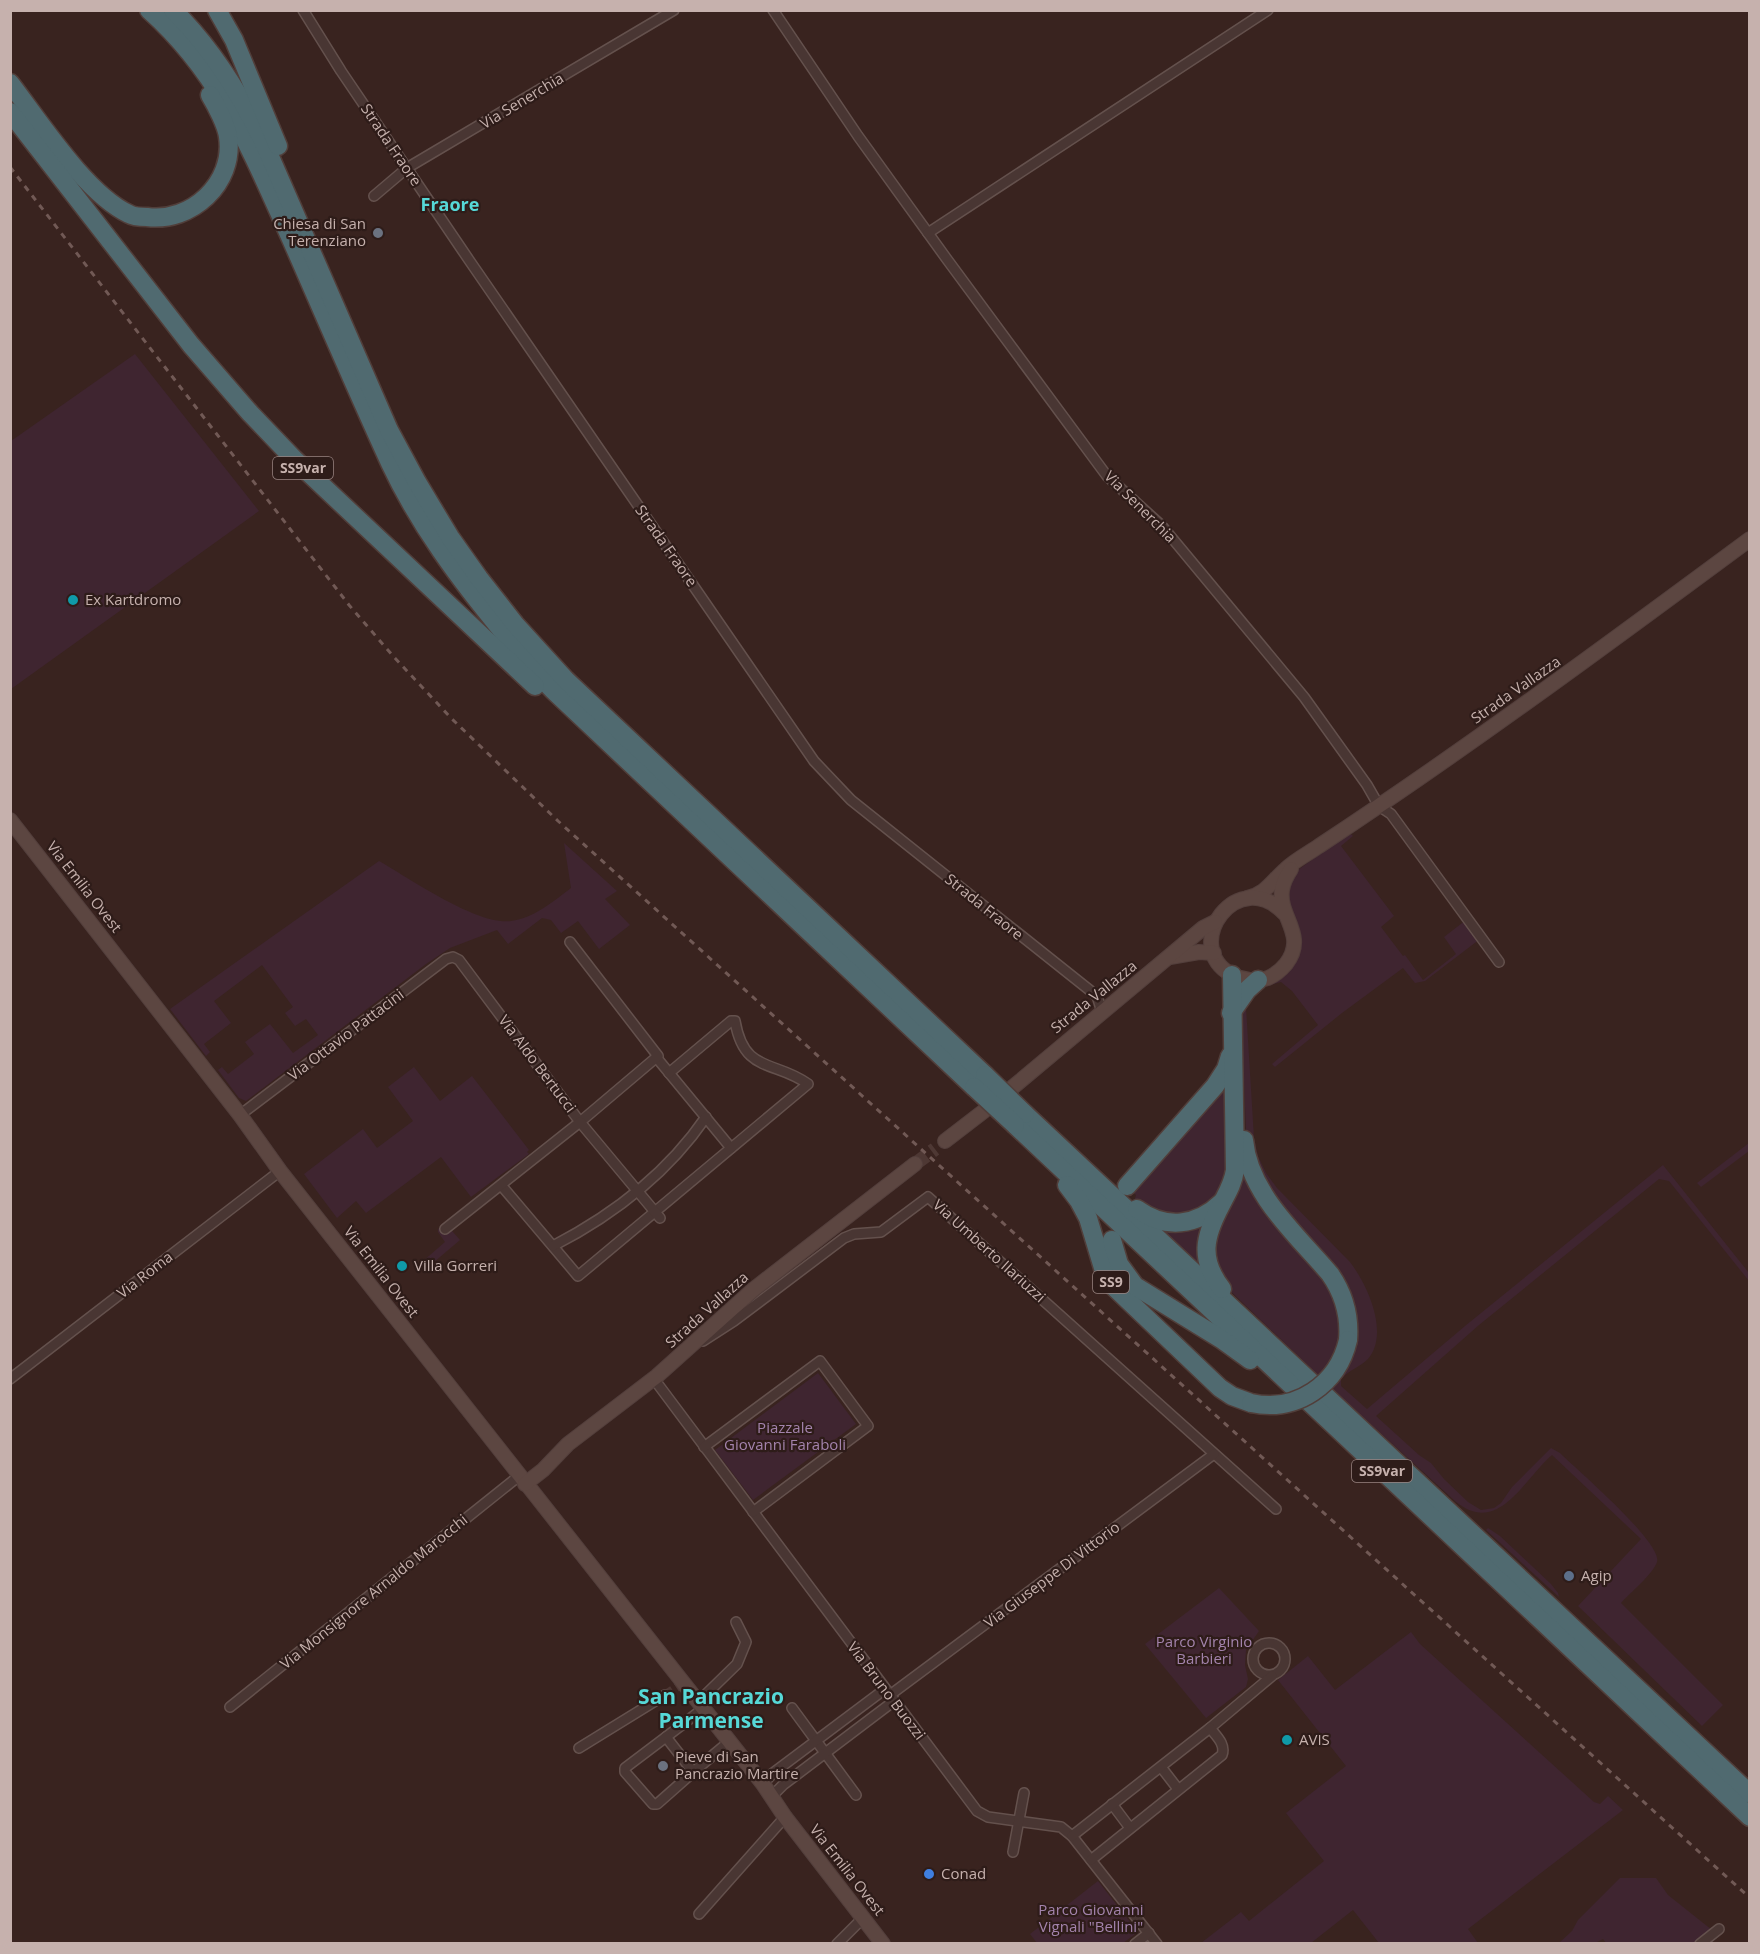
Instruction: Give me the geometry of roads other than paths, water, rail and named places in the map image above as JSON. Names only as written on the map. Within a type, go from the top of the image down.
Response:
[{"type":"highway","points":[[10,83],[91,185],[113,204],[131,216],[158,219],[189,210],[203,201],[223,173],[227,162],[228,136],[214,102],[195,74],[173,45],[140,10]]},
{"type":"highway","points":[[149,10],[180,40],[202,66],[232,112],[253,154],[391,466],[435,542],[477,601],[541,678],[645,777],[980,1081]]},
{"type":"highway","points":[[173,10],[208,49],[247,106],[389,430],[450,537],[515,624],[590,703],[980,1081]]},
{"type":"highway","points":[[217,10],[234,40],[252,81],[322,259],[341,317]]},
{"type":"highway","name":"SS9var","points":[[10,112],[191,345],[264,428],[592,740],[645,777]]},
{"type":"highway","name":"SS9","points":[[1232,975],[1235,1165],[1232,1185],[1222,1202],[1206,1243],[1208,1264],[1215,1279],[1229,1297],[1299,1363],[1336,1406]]},
{"type":"highway","points":[[1231,1013],[1247,990],[1258,980]]},
{"type":"highway","name":"SS9","points":[[1127,1186],[1219,1081],[1230,1056],[1232,1044]]},
{"type":"highway","name":"SS9","points":[[1020,1119],[1079,1201],[1090,1223],[1103,1268],[1118,1291],[1220,1388],[1238,1399],[1251,1403],[1281,1405],[1302,1398],[1317,1390],[1337,1368],[1348,1340],[1347,1310],[1336,1283],[1267,1199],[1250,1170],[1244,1146],[1240,1083],[1232,1044]]},
{"type":"highway","name":"SS9var","points":[[980,1081],[1286,1381],[1749,1817]]},
{"type":"highway","name":"SS9var","points":[[1020,1119],[1052,1139],[1749,1794]]},
{"type":"highway","points":[[1052,1139],[1072,1150],[1135,1207],[1155,1220],[1171,1223],[1191,1221],[1222,1202]]},
{"type":"highway","name":"SS9","points":[[1112,1240],[1119,1264],[1135,1286],[1221,1339],[1273,1376],[1286,1381]]},
{"type":"street","name":"Strada Fraore","points":[[303,10],[407,168],[814,761],[851,800],[1097,996],[1102,1012]]},
{"type":"street","name":"Via Senerchia","points":[[374,196],[407,168],[674,10]]},
{"type":"street","name":"Via Senerchia","points":[[773,10],[858,136],[1107,476],[1162,526],[1304,697],[1367,785],[1379,806],[1391,814],[1499,962]]},
{"type":"street","points":[[928,233],[1268,10]]},
{"type":"street","name":"Strada Vallazza","points":[[1013,1087],[1203,928],[1215,922],[1228,906],[1260,895],[1287,867],[1379,806],[1565,676],[1749,539]]},
{"type":"street","name":"Via Emilia Ovest","points":[[10,820],[240,1115],[280,1171],[681,1685],[701,1705],[763,1784],[785,1817],[883,1944]]},
{"type":"street","name":"Strada Vallazza","points":[[1258,980],[1276,974],[1289,960],[1294,932],[1286,915],[1282,892],[1287,875],[1298,861]]},
{"type":"street","points":[[1247,898],[1269,901],[1286,915]]},
{"type":"street","points":[[1215,922],[1212,932],[1214,953],[1218,961],[1232,975],[1244,980],[1258,980]]},
{"type":"street","points":[[570,942],[658,1056],[656,1057],[731,1148]]},
{"type":"street","name":"Strada Vallazza","points":[[1170,957],[1198,952],[1214,953]]},
{"type":"street","name":"Via Ottavio Pattacini","points":[[240,1115],[446,959],[453,957]]},
{"type":"street","name":"Via Aldo Bertucci","points":[[453,957],[459,960],[580,1122],[656,1057]]},
{"type":"street","points":[[501,1185],[578,1276],[658,1215],[731,1148],[808,1084],[795,1076],[766,1067],[758,1062],[744,1047],[735,1023],[731,1021],[669,1073]]},
{"type":"street","points":[[940,1145],[984,1111]]},
{"type":"street","points":[[553,1246],[595,1224],[638,1191],[671,1160],[706,1117]]},
{"type":"street","points":[[445,1229],[580,1122],[658,1215]]},
{"type":"street","name":"Strada Vallazza","points":[[522,1480],[543,1470],[568,1444],[654,1379],[754,1289],[915,1164]]},
{"type":"street","name":"Via Roma","points":[[10,1379],[280,1171]]},
{"type":"street","name":"Via Umberto Ilariuzzi","points":[[676,1359],[734,1321],[844,1238],[854,1233],[881,1232],[928,1197],[1276,1509]]},
{"type":"street","points":[[704,1447],[820,1361],[868,1426],[753,1512]]},
{"type":"street","name":"Via Bruno Buozzi","points":[[654,1379],[977,1811],[984,1816],[1061,1827],[1072,1836],[1158,1944]]},
{"type":"street","name":"Via Giuseppe Di Vittorio","points":[[890,1695],[1214,1454]]},
{"type":"street","name":"Via Monsignore Arnaldo Marocchi","points":[[230,1707],[477,1509],[522,1480]]},
{"type":"street","points":[[729,1742],[657,1804],[653,1804],[625,1772],[625,1768],[666,1737],[701,1705],[741,1658],[746,1642],[736,1622]]},
{"type":"street","points":[[1072,1836],[1282,1670],[1286,1660],[1283,1649],[1273,1643],[1263,1644],[1255,1651],[1253,1661],[1257,1671],[1253,1691]]},
{"type":"street","points":[[1257,1671],[1272,1676]]},
{"type":"street","points":[[579,1749],[665,1695]]},
{"type":"street","points":[[763,1784],[816,1741],[890,1695]]},
{"type":"street","points":[[772,1796],[825,1754],[890,1695]]},
{"type":"street","points":[[792,1708],[856,1795]]},
{"type":"street","points":[[1091,1860],[1222,1755],[1223,1744],[1210,1728]]},
{"type":"street","points":[[666,1737],[697,1769]]},
{"type":"street","points":[[1161,1767],[1178,1789]]},
{"type":"street","points":[[1013,1852],[1024,1793]]},
{"type":"street","points":[[1112,1804],[1130,1828]]},
{"type":"street","points":[[699,1914],[785,1817]]},
{"type":"street","points":[[837,1944],[863,1918]]},
{"type":"street","points":[[1700,1944],[1719,1929]]},
{"type":"street","points":[[1135,1944],[1149,1933]]},
{"type":"tunnel","points":[[915,1164],[935,1149]]},
{"type":"tunnel","points":[[665,1695],[679,1686]]},
{"type":"railway","points":[[10,167],[349,605],[451,718],[558,821],[1750,1898]]},
{"type":"place","name":"Chiesa di San Terenziano","points":[[378,233]]},
{"type":"place","name":"Ex Kartdromo","points":[[73,600]]},
{"type":"place","name":"Villa Gorreri","points":[[402,1266]]},
{"type":"place","name":"Agip","points":[[1569,1576]]},
{"type":"place","name":"AVIS","points":[[1287,1740]]},
{"type":"place","name":"Pieve di San Pancrazio Martire","points":[[663,1766]]},
{"type":"place","name":"Conad","points":[[929,1874]]},
{"type":"district","name":"Fraore","points":[[450,205]]},
{"type":"district","name":"San Pancrazio Parmense","points":[[711,1709]]},
{"type":"park label","name":"Piazzale Giovanni Faraboli","points":[[785,1436]]},
{"type":"park label","name":"Parco Virginio Barbieri","points":[[1204,1650]]},
{"type":"park label","name":"Parco Giovanni Vignali \"Bellini\"","points":[[1091,1918]]}]
